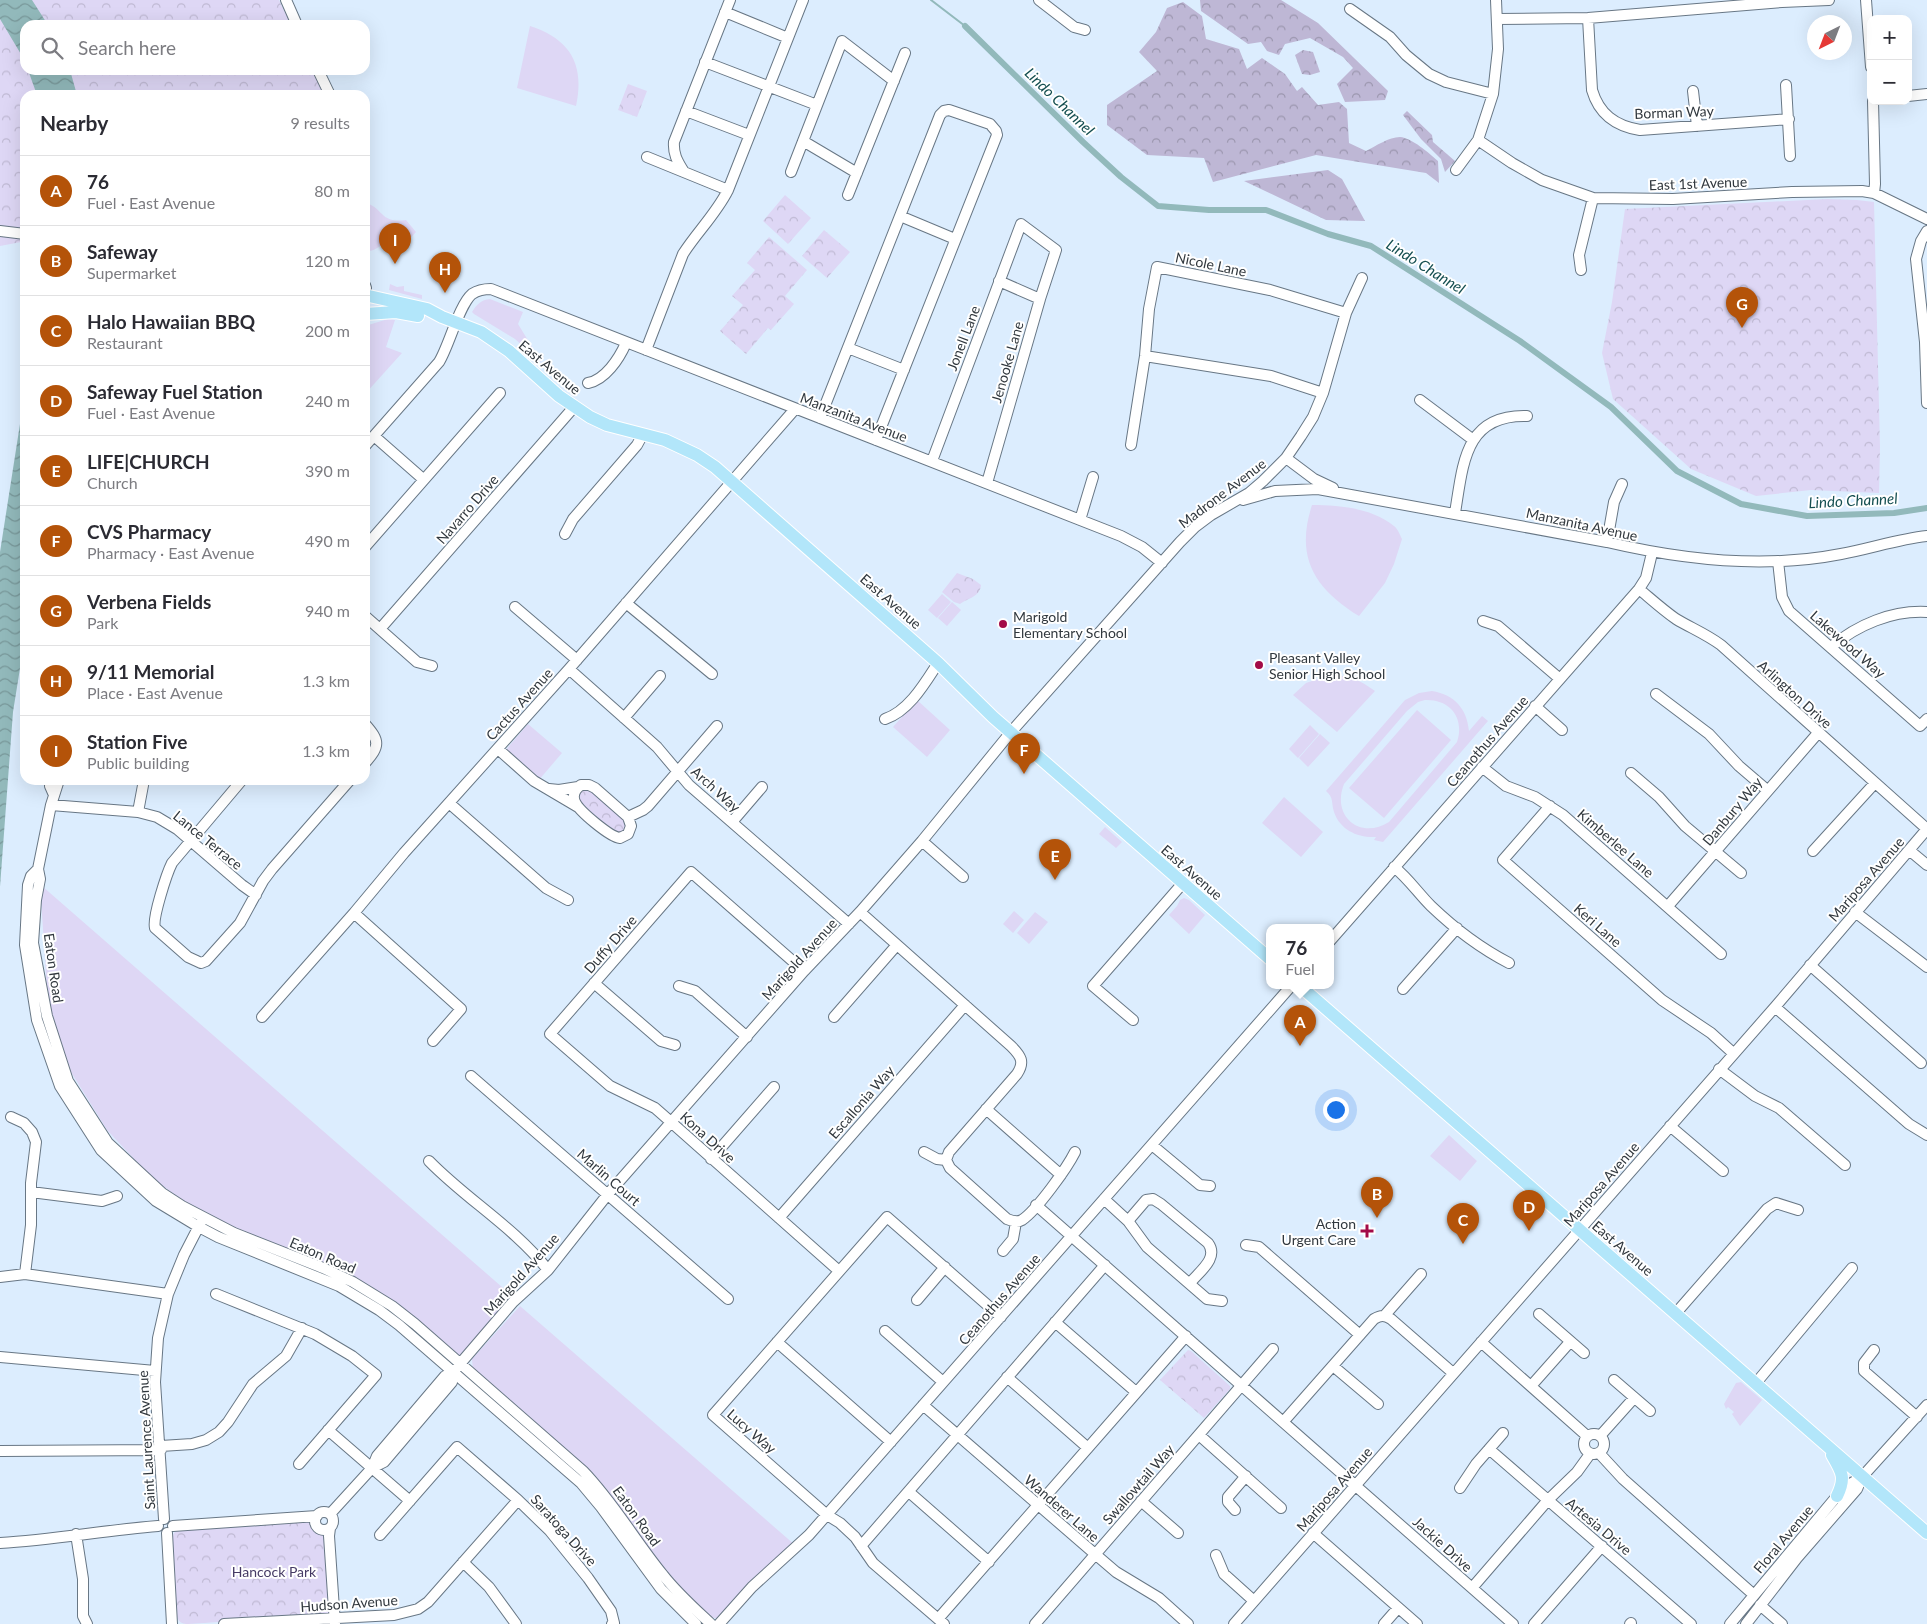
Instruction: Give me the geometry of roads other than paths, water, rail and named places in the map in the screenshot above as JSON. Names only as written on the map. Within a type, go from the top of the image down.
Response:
[{"type":"main road","name":"East Avenue","points":[[370,290],[427,309],[481,332],[495,341],[574,407],[607,425],[665,440],[697,455],[732,481],[938,663],[983,708],[1266,956]]},
{"type":"main road","name":"East Avenue","points":[[370,314],[396,312],[428,318],[442,317]]},
{"type":"main road","name":"East Avenue","points":[[1305,989],[1927,1533]]},
{"type":"main road","points":[[1827,1447],[1843,1478],[1842,1488],[1837,1496]]},
{"type":"street","points":[[286,0],[295,20]]},
{"type":"street","points":[[684,172],[676,160],[673,150],[674,142],[730,0]]},
{"type":"street","points":[[646,350],[684,254],[691,241],[719,206],[728,190],[803,0]]},
{"type":"street","points":[[1039,0],[1074,27],[1085,30]]},
{"type":"street","points":[[1456,170],[1478,140],[1493,94],[1498,49],[1496,0]]},
{"type":"street","points":[[1497,19],[1588,18],[1707,4],[1829,0]]},
{"type":"street","points":[[1866,0],[1870,60]]},
{"type":"street","points":[[1350,9],[1390,37],[1418,66],[1430,74],[1446,82],[1493,94]]},
{"type":"street","points":[[725,12],[788,38]]},
{"type":"street","name":"Borman Way","points":[[1588,18],[1592,90],[1598,105],[1609,118],[1618,124],[1640,130],[1789,119]]},
{"type":"street","points":[[791,172],[842,41],[894,81]]},
{"type":"street","points":[[848,195],[905,53]]},
{"type":"street","points":[[705,62],[817,105]]},
{"type":"street","points":[[320,75],[328,90]]},
{"type":"street","points":[[1786,85],[1790,156]]},
{"type":"street","points":[[1693,91],[1697,126]]},
{"type":"street","points":[[1912,96],[1927,94]]},
{"type":"street","points":[[1873,105],[1876,184],[1874,193]]},
{"type":"street","points":[[686,110],[749,135]]},
{"type":"street","points":[[820,418],[940,115],[944,111],[950,110],[990,124],[996,131],[996,135],[876,440]]},
{"type":"street","name":"East 1st Avenue","points":[[1478,140],[1542,180],[1593,198],[1673,200],[1792,192],[1862,191],[1874,193],[1927,219]]},
{"type":"street","points":[[803,141],[857,173]]},
{"type":"street","points":[[647,157],[728,190]]},
{"type":"street","points":[[1581,270],[1578,255],[1593,198]]},
{"type":"street","points":[[900,216],[955,239]]},
{"type":"street","name":"Jonell Lane","points":[[932,461],[1021,224],[1056,250]]},
{"type":"street","points":[[1927,231],[1921,241],[1916,259],[1926,342],[1927,402]]},
{"type":"street","points":[[0,232],[20,234]]},
{"type":"street","name":"Jenooke Lane","points":[[987,483],[1056,250]]},
{"type":"street","name":"Nicole Lane","points":[[1130,445],[1145,356],[1149,309],[1157,267],[1270,290],[1346,313]]},
{"type":"street","name":"Madrone Avenue","points":[[1162,563],[1195,527],[1211,515],[1249,493],[1276,470],[1286,458],[1313,417],[1346,313],[1362,278]]},
{"type":"street","points":[[999,282],[1040,299]]},
{"type":"street","name":"Manzanita Avenue","points":[[457,322],[470,296],[483,289],[499,292],[1080,520],[1142,547],[1162,563]]},
{"type":"street","points":[[370,440],[439,362],[457,322]]},
{"type":"street","points":[[588,383],[598,381],[617,359],[626,342]]},
{"type":"street","points":[[848,348],[904,370]]},
{"type":"street","points":[[1145,356],[1271,376],[1322,393]]},
{"type":"street","points":[[370,541],[500,393]]},
{"type":"street","points":[[1420,400],[1472,439]]},
{"type":"street","name":"Navarro Drive","points":[[380,630],[574,407]]},
{"type":"street","name":"Cactus Avenue","points":[[262,1017],[404,853],[577,660],[795,409]]},
{"type":"street","points":[[1455,513],[1466,458],[1472,439],[1500,419],[1511,416],[1527,416]]},
{"type":"street","points":[[565,534],[573,519],[637,445],[643,434]]},
{"type":"street","points":[[374,436],[423,479]]},
{"type":"street","points":[[1286,458],[1314,479],[1344,493]]},
{"type":"street","points":[[1080,520],[1093,478]]},
{"type":"street","points":[[1607,542],[1614,502],[1622,484]]},
{"type":"street","name":"Manzanita Avenue","points":[[1233,503],[1275,491],[1318,489],[1607,542],[1652,553],[1716,560],[1778,561],[1842,554],[1911,537],[1927,536]]},
{"type":"street","name":"Ceanothus Avenue","points":[[1334,936],[1639,589],[1646,578],[1652,553]]},
{"type":"street","name":"Lakewood Way","points":[[1778,561],[1782,597],[1789,611],[1920,726],[1927,719]]},
{"type":"street","name":"Marigold Avenue","points":[[330,1514],[372,1468],[384,1462],[452,1382],[453,1372],[513,1302],[548,1270],[608,1194],[804,971],[860,912],[922,841],[1011,732],[1162,563]]},
{"type":"street","name":"Arlington Drive","points":[[1639,589],[1670,615],[1721,645],[1927,829]]},
{"type":"street","points":[[626,603],[712,674]]},
{"type":"street","points":[[515,606],[577,660]]},
{"type":"street","points":[[1831,647],[1846,634],[1861,626],[1898,613],[1927,612]]},
{"type":"street","points":[[370,621],[417,662],[432,666]]},
{"type":"street","points":[[1483,621],[1498,626],[1560,679]]},
{"type":"street","points":[[885,719],[894,716],[910,701],[938,663]]},
{"type":"street","name":"Arch Way","points":[[569,669],[667,757],[689,784],[849,924]]},
{"type":"street","points":[[624,718],[660,676]]},
{"type":"street","points":[[1656,694],[1709,734],[1738,766],[1767,790]]},
{"type":"street","points":[[1535,706],[1562,730]]},
{"type":"street","points":[[628,817],[643,810],[717,726]]},
{"type":"street","points":[[370,730],[377,739],[376,748],[370,756]]},
{"type":"street","name":"Danbury Way","points":[[1668,906],[1716,853],[1767,790],[1818,733]]},
{"type":"street","points":[[498,749],[542,787],[579,808],[615,838],[624,836],[630,831],[631,822],[628,817],[590,785],[559,790],[542,787]]},
{"type":"street","name":"Kimberlee Lane","points":[[1482,767],[1506,786],[1550,806],[1668,906],[1721,954]]},
{"type":"street","points":[[1631,773],[1659,797],[1685,826],[1741,873]]},
{"type":"street","points":[[1813,851],[1875,783]]},
{"type":"street","name":"Eaton Road","points":[[50,785],[52,800]]},
{"type":"street","name":"Eaton Road","points":[[59,785],[52,800],[38,869],[31,876],[28,885],[25,945],[37,1020],[60,1086],[101,1150],[156,1201],[201,1222],[323,1268],[353,1282],[392,1306],[557,1448],[600,1489],[663,1576],[711,1624]]},
{"type":"street","points":[[138,812],[143,785]]},
{"type":"street","points":[[238,785],[178,854],[168,871],[154,923],[155,928],[188,957],[201,963],[206,961],[240,923],[272,869],[346,785]]},
{"type":"street","points":[[732,822],[762,786]]},
{"type":"street","points":[[578,787],[574,797],[579,808]]},
{"type":"street","name":"Lance Terrace","points":[[52,800],[138,812],[157,817],[167,822],[190,840],[256,895]]},
{"type":"street","points":[[449,803],[546,888],[568,900]]},
{"type":"street","name":"Keri Lane","points":[[1550,806],[1503,860],[1662,1000],[1711,1033],[1733,1053]]},
{"type":"street","name":"Mariposa Avenue","points":[[1237,1623],[1313,1533],[1775,1007],[1927,829]]},
{"type":"street","points":[[922,841],[964,877]]},
{"type":"street","points":[[1909,850],[1927,865]]},
{"type":"street","points":[[1394,867],[1407,878],[1432,907],[1457,928],[1486,951],[1509,963]]},
{"type":"street","name":"Duffy Drive","points":[[550,1034],[691,872],[804,971]]},
{"type":"street","points":[[1133,1020],[1093,986],[1183,883]]},
{"type":"street","points":[[860,912],[1019,1054],[1022,1064],[1017,1074],[949,1152],[946,1160],[950,1168],[1007,1219],[1016,1222],[1022,1220],[1062,1175],[1075,1152]]},
{"type":"street","points":[[1855,912],[1927,967]]},
{"type":"street","points":[[354,913],[461,1009],[433,1041]]},
{"type":"street","points":[[1403,989],[1457,928]]},
{"type":"street","points":[[834,1017],[896,946]]},
{"type":"street","points":[[1810,965],[1921,1063]]},
{"type":"street","points":[[594,983],[661,1041],[675,1045]]},
{"type":"street","points":[[680,986],[695,991],[747,1037]]},
{"type":"street","name":"Ceanothus Avenue","points":[[719,1624],[752,1587],[800,1544],[827,1515],[1288,989]]},
{"type":"street","name":"Escallonia Way","points":[[779,1218],[965,1005]]},
{"type":"street","points":[[1775,1007],[1909,1124],[1927,1135]]},
{"type":"street","name":"Kona Drive","points":[[550,1034],[610,1086],[655,1108],[839,1271]]},
{"type":"street","points":[[1719,1069],[1755,1096],[1779,1108],[1845,1165]]},
{"type":"street","name":"Marlin Court","points":[[471,1076],[728,1299]]},
{"type":"street","points":[[711,1159],[774,1087]]},
{"type":"street","points":[[986,1109],[1062,1175]]},
{"type":"street","points":[[11,1117],[24,1123],[32,1132],[36,1142],[31,1192],[31,1225],[25,1274]]},
{"type":"street","points":[[1670,1126],[1723,1171]]},
{"type":"street","points":[[1152,1145],[1200,1185],[1210,1186]]},
{"type":"street","points":[[924,1152],[937,1159],[946,1160]]},
{"type":"street","points":[[429,1161],[443,1176],[497,1218],[538,1257],[548,1270]]},
{"type":"street","points":[[31,1192],[102,1201],[117,1196]]},
{"type":"street","points":[[1104,1199],[1128,1221],[1147,1247],[1207,1298],[1222,1301]]},
{"type":"street","points":[[1128,1221],[1146,1200],[1154,1199],[1208,1243],[1212,1250],[1212,1257],[1190,1283]]},
{"type":"street","points":[[1676,1313],[1767,1209],[1776,1203],[1798,1210]]},
{"type":"street","name":"Jackie Drive","points":[[1036,1205],[1513,1624]]},
{"type":"street","name":"Lucy Way","points":[[941,1622],[873,1563],[861,1546],[840,1523],[827,1515],[713,1415],[887,1217],[945,1267]]},
{"type":"street","name":"Eaton Road","points":[[201,1222],[218,1237],[330,1282],[358,1296],[399,1325],[581,1483],[606,1513],[661,1589],[696,1624]]},
{"type":"street","name":"Saint Laurence Avenue","points":[[172,1624],[155,1371],[159,1331],[168,1294],[184,1255],[201,1222]]},
{"type":"street","points":[[1003,1251],[1013,1239],[1016,1222]]},
{"type":"street","points":[[1246,1245],[1259,1247],[1360,1335]]},
{"type":"street","points":[[861,1546],[1105,1265]]},
{"type":"street","points":[[918,1300],[945,1267],[1001,1317]]},
{"type":"street","points":[[1756,1383],[1852,1268]]},
{"type":"street","points":[[0,1277],[25,1274],[168,1294]]},
{"type":"street","points":[[1284,1421],[1374,1319],[1385,1315],[1421,1274]]},
{"type":"street","points":[[216,1294],[302,1328],[344,1351],[376,1375],[298,1464]]},
{"type":"street","points":[[1539,1314],[1584,1353]]},
{"type":"street","points":[[1385,1315],[1453,1373]]},
{"type":"street","points":[[1055,1322],[1136,1392]]},
{"type":"street","points":[[0,1451],[161,1448],[206,1440],[219,1432],[228,1422],[253,1384],[286,1356],[302,1328]]},
{"type":"street","points":[[884,1331],[943,1382]]},
{"type":"street","points":[[941,1622],[989,1562],[1186,1336]]},
{"type":"street","points":[[777,1342],[891,1442]]},
{"type":"street","points":[[1481,1342],[1587,1436]]},
{"type":"street","points":[[1531,1386],[1570,1342]]},
{"type":"street","name":"Swallowtail Way","points":[[1035,1624],[1273,1349]]},
{"type":"street","points":[[1874,1350],[1864,1363],[1864,1370],[1917,1416]]},
{"type":"street","points":[[0,1357],[155,1371]]},
{"type":"street","points":[[1333,1366],[1378,1404]]},
{"type":"street","points":[[1007,1377],[1088,1448]]},
{"type":"street","points":[[1614,1380],[1650,1411]]},
{"type":"street","points":[[1600,1436],[1634,1398]]},
{"type":"street","name":"Wanderer Lane","points":[[923,1406],[1116,1572],[1158,1598],[1188,1624]]},
{"type":"street","name":"Floral Avenue","points":[[1730,1624],[1837,1496],[1850,1484],[1862,1477],[1927,1406]]},
{"type":"street","points":[[328,1430],[410,1501],[380,1535]]},
{"type":"street","points":[[1460,1488],[1476,1464],[1503,1433]]},
{"type":"street","points":[[1472,1588],[1548,1500],[1595,1454],[1604,1446],[1600,1436],[1594,1434],[1587,1436],[1583,1444],[1585,1450],[1595,1454],[1754,1595]]},
{"type":"street","points":[[1199,1435],[1281,1508]]},
{"type":"street","name":"Saratoga Drive","points":[[410,1501],[457,1447],[518,1500],[550,1531],[588,1578],[611,1611],[613,1623]]},
{"type":"street","name":"Artesia Drive","points":[[1489,1449],[1691,1624]]},
{"type":"street","points":[[1235,1510],[1228,1502],[1228,1497],[1246,1476]]},
{"type":"street","name":"Floral Avenue","points":[[1746,1624],[1857,1489],[1862,1477]]},
{"type":"street","points":[[909,1492],[989,1562]]},
{"type":"street","name":"Hudson Avenue","points":[[224,1624],[335,1622],[394,1615],[418,1609],[436,1593],[518,1500]]},
{"type":"street","points":[[1141,1501],[1178,1533]]},
{"type":"street","points":[[0,1543],[27,1542],[76,1534],[166,1526],[316,1516],[324,1512],[330,1514],[333,1523],[329,1536],[335,1622]]},
{"type":"street","points":[[316,1516],[315,1522],[317,1527],[322,1530],[330,1528]]},
{"type":"street","points":[[1313,1533],[1417,1624]]},
{"type":"street","points":[[76,1534],[84,1579],[84,1616],[87,1624]]},
{"type":"street","points":[[1534,1624],[1602,1546]]},
{"type":"street","points":[[1216,1554],[1224,1574],[1254,1601]]},
{"type":"street","points":[[463,1562],[489,1587],[516,1624]]},
{"type":"street","points":[[1760,1605],[1782,1624]]},
{"type":"street","points":[[1384,1624],[1398,1608]]},
{"type":"water","points":[[0,0],[32,0],[45,20],[20,20],[20,53],[0,19]]},
{"type":"water","points":[[30,75],[71,75],[76,90],[35,90]]},
{"type":"water","points":[[20,424],[20,668],[13,712],[0,887],[0,552]]},
{"type":"waterway","name":"Lindo Channel","points":[[931,0],[965,26]]},
{"type":"waterway","name":"Lindo Channel","points":[[965,26],[1083,142],[1121,177],[1158,206],[1209,210],[1266,210],[1328,234],[1371,246],[1520,341],[1611,407],[1677,471],[1741,504],[1807,516],[1894,513],[1927,508]]},
{"type":"place","name":"Station Five","points":[[395,264]]},
{"type":"place","name":"9/11 Memorial","points":[[445,293]]},
{"type":"place","name":"Verbena Fields","points":[[1742,328]]},
{"type":"place","name":"Marigold Elementary School","points":[[1003,624]]},
{"type":"place","name":"Pleasant Valley Senior High School","points":[[1259,665]]},
{"type":"place","name":"CVS Pharmacy","points":[[1024,774]]},
{"type":"place","name":"LIFE|CHURCH","points":[[1055,880]]},
{"type":"place","name":"76","points":[[1300,1046]]},
{"type":"place","name":"Safeway","points":[[1377,1218]]},
{"type":"place","name":"Action Urgent Care","points":[[1367,1231]]},
{"type":"place","name":"Safeway Fuel Station","points":[[1529,1231]]},
{"type":"place","name":"Halo Hawaiian BBQ","points":[[1463,1244]]},
{"type":"park label","name":"Hancock Park","points":[[274,1571]]}]
